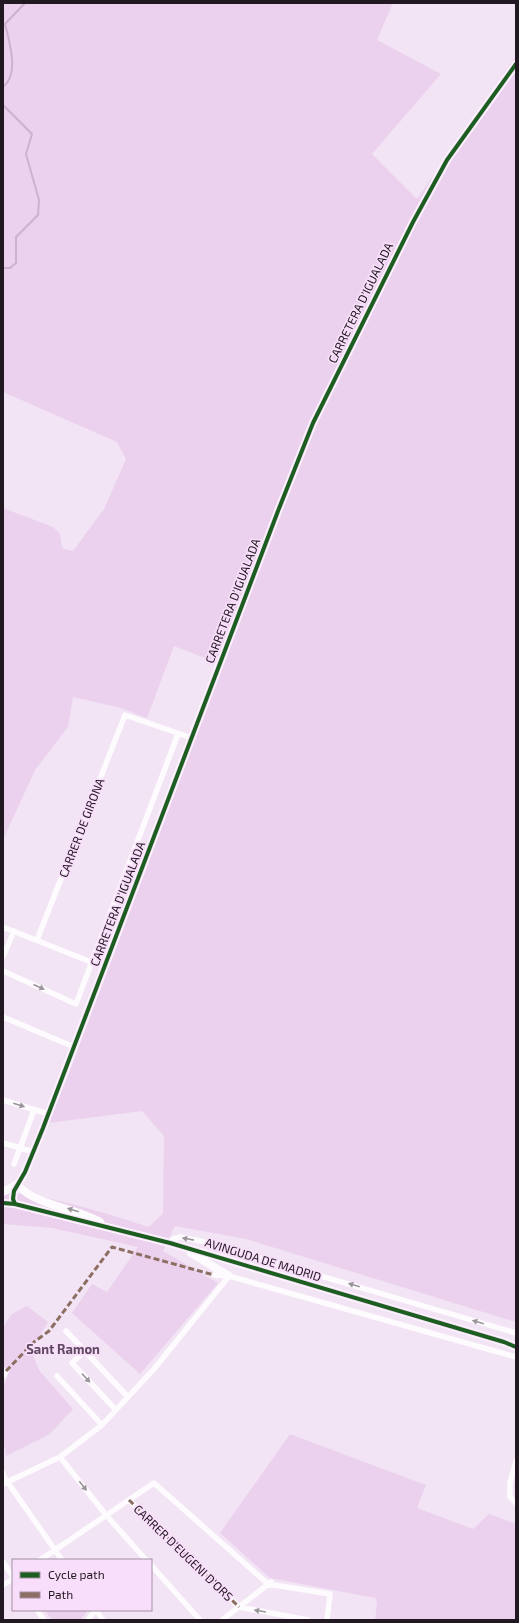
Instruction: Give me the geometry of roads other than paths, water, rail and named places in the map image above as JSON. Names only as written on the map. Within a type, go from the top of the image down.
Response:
[{"type":"street","name":"CARRETERA D'IGUALADA","points":[[15,1204],[19,1198],[11,1189],[25,1172],[34,1152],[313,423],[413,222],[444,167],[516,64]]},
{"type":"street","name":"CARRER DE GIRONA","points":[[37,940],[125,715],[178,734]]},
{"type":"street","points":[[3,971],[76,1004],[178,734],[192,738]]},
{"type":"street","points":[[3,927],[91,962]]},
{"type":"street","points":[[3,957],[14,931]]},
{"type":"street","points":[[3,1017],[74,1047]]},
{"type":"street","points":[[3,1100],[48,1114]]},
{"type":"street","points":[[14,1164],[34,1110]]},
{"type":"street","points":[[3,1143],[34,1152]]},
{"type":"street","points":[[11,1189],[88,1215],[108,1226]]},
{"type":"street","name":"AVINGUDA DE MADRID","points":[[3,1203],[15,1204],[108,1226],[170,1243],[504,1342],[516,1347]]},
{"type":"street","name":"AVINGUDA DE MADRID","points":[[170,1243],[173,1239],[180,1237],[201,1241],[516,1333]]},
{"type":"street","points":[[5,1483],[60,1457],[102,1425],[154,1369],[229,1276],[182,1247]]},
{"type":"street","name":"AVINGUDA DE MADRID","points":[[214,1275],[229,1276],[516,1357]]},
{"type":"street","points":[[66,1331],[128,1397]]},
{"type":"street","name":"AVINGUDA DE MADRID","points":[[504,1342],[516,1343]]},
{"type":"street","points":[[85,1351],[72,1363],[116,1410]]},
{"type":"street","points":[[57,1376],[102,1425]]},
{"type":"street","points":[[60,1457],[106,1515],[145,1559]]},
{"type":"street","points":[[516,1461],[510,1483],[510,1497],[516,1503]]},
{"type":"street","points":[[3,1473],[5,1483],[61,1559]]},
{"type":"street","points":[[42,1559],[154,1483],[269,1583],[330,1594],[327,1620]]},
{"type":"street","name":"CARRER D'EUGENI D'ORS","points":[[129,1500],[238,1607],[308,1620]]},
{"type":"street","points":[[3,1562],[12,1576]]},
{"type":"street","points":[[152,1566],[200,1620]]},
{"type":"street","points":[[3,1585],[12,1579]]},
{"type":"street","points":[[222,1620],[269,1583]]},
{"type":"street","points":[[38,1611],[44,1620]]},
{"type":"street","points":[[88,1620],[94,1611]]},
{"type":"street","points":[[96,1611],[103,1620]]},
{"type":"waterway","points":[[3,87],[8,81],[12,66],[11,48],[5,24],[25,3]]},
{"type":"waterway","points":[[3,105],[32,134],[26,154],[39,200],[38,215],[16,237],[16,263],[10,268],[3,268]]},
{"type":"district","name":"Sant Ramon","points":[[63,1349]]}]
